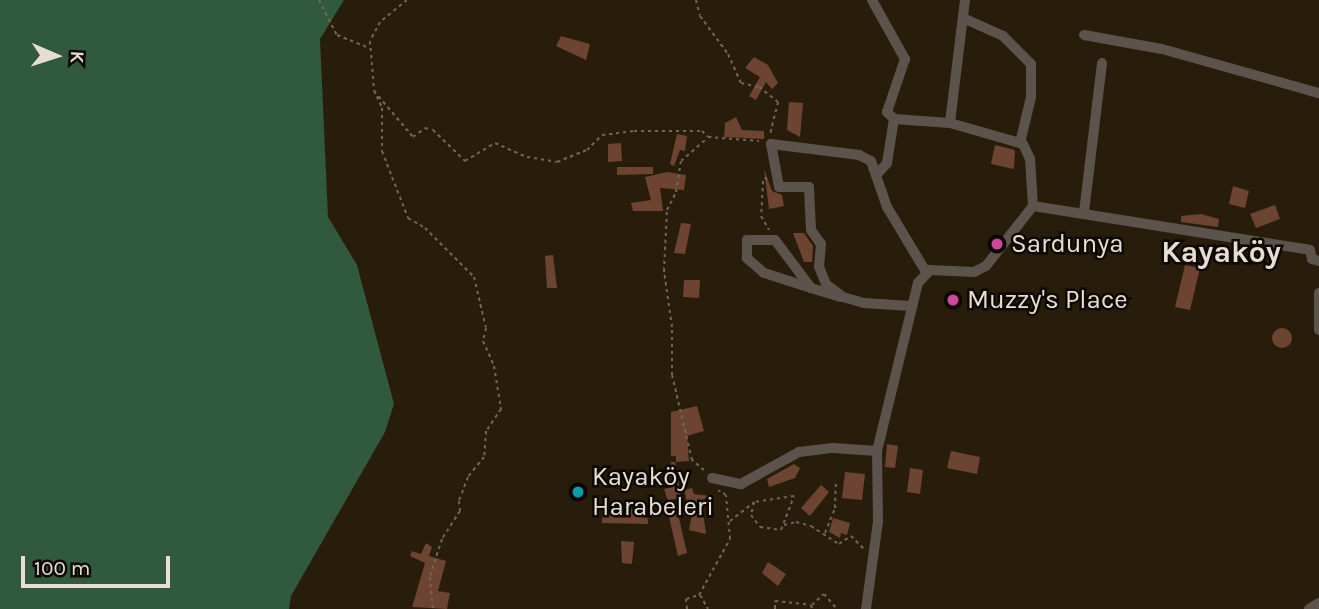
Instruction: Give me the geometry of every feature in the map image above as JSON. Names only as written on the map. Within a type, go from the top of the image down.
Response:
[{"type":"street","points":[[872,0],[905,59],[904,71],[888,103],[887,112],[894,119],[950,123],[1020,143],[1030,159],[1033,206],[986,266],[974,272],[926,272]]},
{"type":"street","points":[[950,123],[965,0]]},
{"type":"street","points":[[962,18],[1003,36],[1031,64],[1031,97],[1020,143]]},
{"type":"street","points":[[1084,35],[1174,52],[1319,93]]},
{"type":"street","points":[[1084,212],[1102,64]]},
{"type":"street","points":[[879,172],[887,163],[894,119]]},
{"type":"street","points":[[843,297],[821,276],[821,244],[811,230],[808,187],[779,187],[773,171],[771,144],[859,155],[871,160],[879,172],[887,207],[926,272]]},
{"type":"street","points":[[1033,206],[1315,247],[1312,258],[1319,261]]},
{"type":"street","points":[[811,288],[775,240],[747,240],[747,258],[764,273],[811,288],[843,297],[911,306]]},
{"type":"street","points":[[868,608],[871,556],[878,521],[877,451],[911,306],[918,282],[926,272]]},
{"type":"street","points":[[1319,293],[1319,330]]},
{"type":"street","points":[[712,478],[741,484],[799,453],[833,448],[877,451]]},
{"type":"street","points":[[1309,609],[1319,603]]},
{"type":"path","points":[[319,0],[337,35],[370,48]]},
{"type":"path","points":[[407,0],[380,23],[370,48],[374,90],[382,108],[382,152],[408,218],[425,228],[477,285],[486,328],[483,341],[494,366],[501,409],[486,431],[484,457],[468,477],[459,502],[460,511],[442,539],[430,576],[433,609]]},
{"type":"path","points":[[374,90],[413,137],[425,128],[432,130],[466,161],[495,143],[549,163],[587,150],[602,135],[702,131],[708,137],[771,144],[778,102],[759,87],[741,83],[728,54],[700,16],[696,0]]},
{"type":"path","points":[[687,609],[686,599],[699,595],[730,539],[726,495],[713,488],[712,478],[692,460],[671,375],[672,327],[664,271],[667,210],[676,192],[681,161],[708,137]]},
{"type":"path","points":[[773,171],[763,181],[761,216],[775,240]]},
{"type":"path","points":[[824,534],[835,508],[836,483]]},
{"type":"path","points":[[729,522],[754,502],[794,496],[781,530],[760,527],[751,515],[754,502]]},
{"type":"path","points":[[782,525],[796,522],[839,544],[851,536],[871,556]]},
{"type":"path","points":[[775,609],[775,601],[812,607],[824,594],[837,609]]},
{"type":"path","points":[[699,595],[709,609]]},
{"type":"green space","points":[[0,0],[344,0],[320,39],[328,217],[357,265],[394,404],[385,432],[291,596],[289,609],[0,609]]},
{"type":"building","points":[[561,36],[590,44],[586,60],[556,46]]},
{"type":"building","points":[[754,57],[768,65],[778,83],[772,89],[766,82],[756,100],[749,96],[760,77],[745,68]]},
{"type":"building","points":[[789,102],[803,103],[800,137],[787,130]]},
{"type":"building","points":[[736,117],[742,130],[764,131],[764,139],[724,137],[725,123]]},
{"type":"building","points":[[677,134],[687,136],[685,151],[680,150],[674,166],[670,164]]},
{"type":"building","points":[[621,143],[622,161],[608,162],[608,144]]},
{"type":"building","points":[[995,145],[1015,150],[1014,169],[991,164]]},
{"type":"building","points":[[617,167],[653,167],[653,174],[617,175]]},
{"type":"building","points":[[764,169],[772,191],[782,195],[784,206],[769,209]]},
{"type":"building","points":[[667,172],[686,175],[684,190],[660,188],[663,211],[633,211],[631,203],[651,200],[645,177]]},
{"type":"building","points":[[1233,186],[1249,191],[1245,208],[1229,204]]},
{"type":"building","points":[[1275,205],[1280,219],[1256,228],[1250,214]]},
{"type":"building","points":[[1201,214],[1219,219],[1218,227],[1181,222],[1181,216]]},
{"type":"building","points":[[681,223],[691,224],[685,254],[674,253]]},
{"type":"building","points":[[793,233],[804,233],[813,246],[812,262],[804,262]]},
{"type":"building","points":[[553,255],[557,288],[547,288],[545,256]]},
{"type":"building","points":[[1185,265],[1200,268],[1190,310],[1175,307]]},
{"type":"building","points":[[684,280],[700,280],[699,298],[683,297]]},
{"type":"building","points":[[1282,328],[1289,331],[1292,338],[1289,345],[1282,348],[1275,345],[1272,338],[1275,331]]},
{"type":"building","points":[[697,406],[704,431],[687,436],[689,461],[676,462],[676,456],[671,456],[671,412]]},
{"type":"building","points":[[887,444],[898,446],[895,468],[885,467]]},
{"type":"building","points":[[951,451],[980,457],[977,474],[947,468]]},
{"type":"building","points":[[671,462],[675,462],[681,497],[668,501],[664,489],[672,487]]},
{"type":"building","points":[[794,464],[800,468],[795,478],[769,487],[767,479]]},
{"type":"building","points":[[910,468],[923,470],[920,494],[907,492]]},
{"type":"building","points":[[845,472],[865,474],[862,500],[842,498]]},
{"type":"building","points":[[821,485],[829,492],[810,516],[801,508]]},
{"type":"building","points":[[692,488],[694,494],[710,496],[705,498],[703,511],[706,534],[689,530],[693,510],[698,509],[694,509],[695,500],[687,502],[684,490]]},
{"type":"building","points":[[602,508],[647,510],[648,524],[602,523]]},
{"type":"building","points":[[678,514],[687,553],[678,556],[669,517]]},
{"type":"building","points":[[833,518],[850,523],[847,535],[841,533],[840,538],[829,532]]},
{"type":"building","points":[[621,541],[634,542],[632,564],[622,563]]},
{"type":"building","points":[[426,543],[432,547],[429,556],[446,561],[438,591],[450,593],[447,609],[412,607],[425,563],[410,556],[412,551],[421,554]]},
{"type":"building","points":[[768,562],[786,574],[778,586],[762,573]]},
{"type":"place","name":"Sardunya","points":[[997,244]]},
{"type":"place","name":"Muzzy's Place","points":[[953,300]]},
{"type":"place","name":"Kayaköy Harabeleri","points":[[578,492]]},
{"type":"district","name":"Kayaköy","points":[[1221,252]]}]
